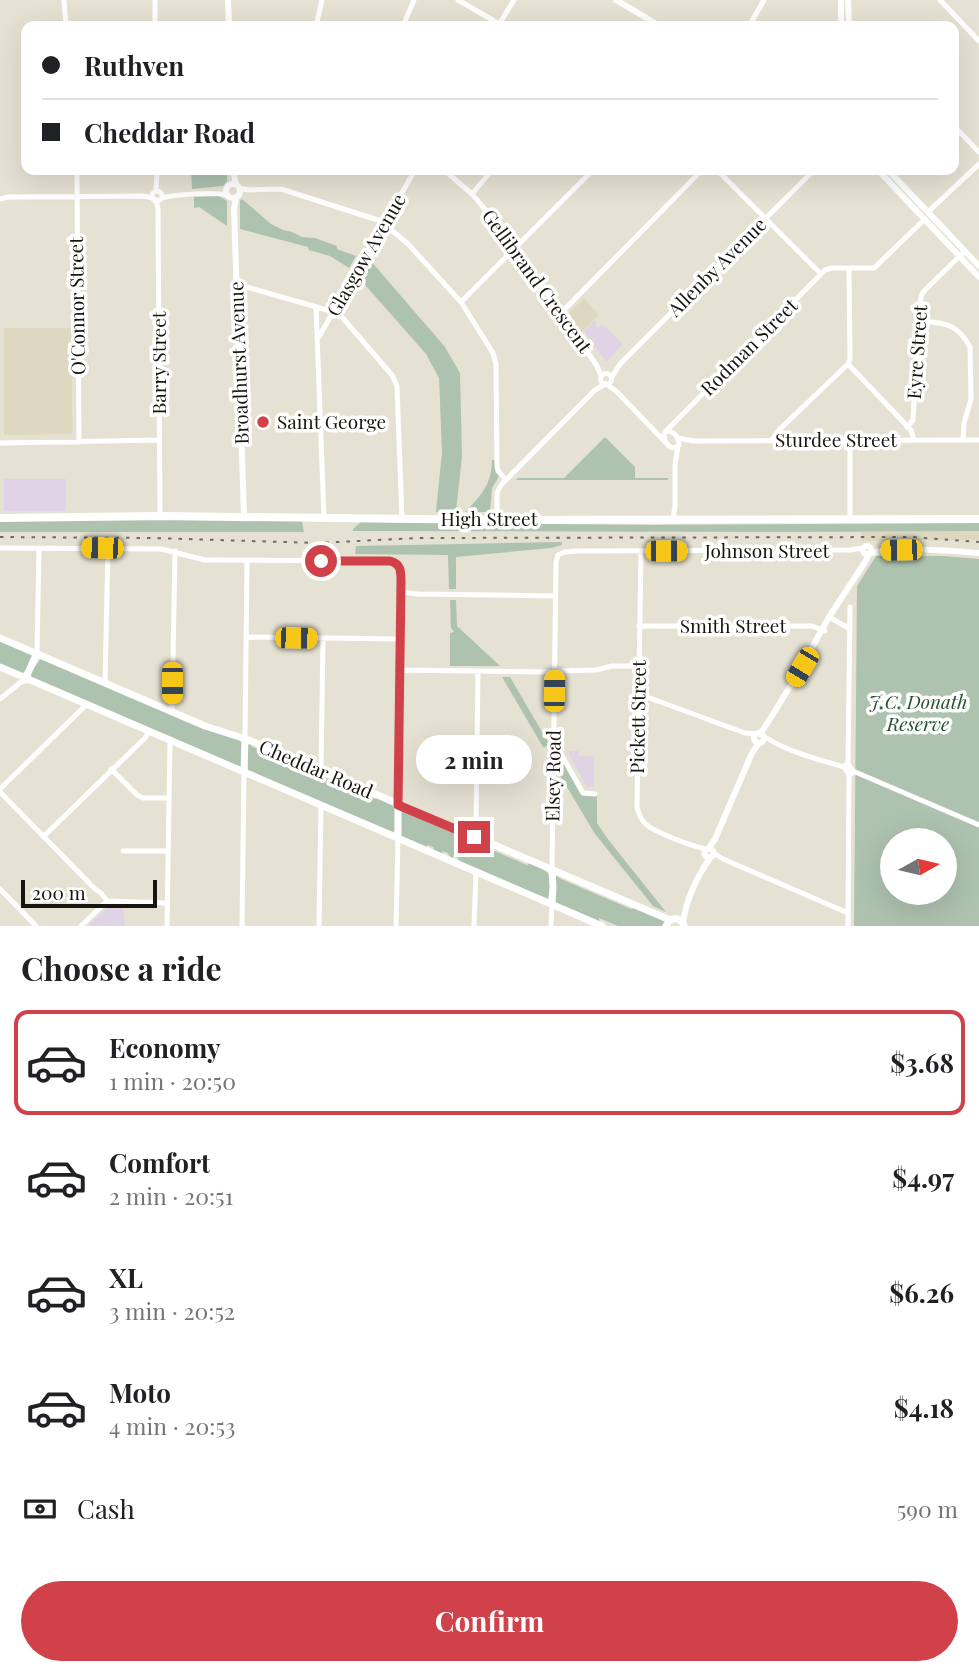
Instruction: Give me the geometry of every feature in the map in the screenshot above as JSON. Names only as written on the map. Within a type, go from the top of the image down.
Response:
[{"type":"main road","name":"High Street","points":[[0,518],[244,516],[497,520],[979,519]]},
{"type":"main road","name":"Cheddar Road","points":[[0,638],[679,923]]},
{"type":"main road","points":[[30,680],[27,675],[37,653]]},
{"type":"main road","name":"Cheddar Road","points":[[0,667],[601,926]]},
{"type":"main road","points":[[244,772],[245,739]]},
{"type":"main road","points":[[398,805],[398,838]]},
{"type":"main road","points":[[552,870],[552,904]]},
{"type":"street","points":[[64,0],[66,21]]},
{"type":"street","points":[[155,0],[155,21]]},
{"type":"street","points":[[228,0],[229,21]]},
{"type":"street","points":[[317,21],[322,0]]},
{"type":"street","points":[[405,21],[414,0]]},
{"type":"street","points":[[458,0],[492,21]]},
{"type":"street","points":[[503,21],[514,0]]},
{"type":"street","points":[[608,0],[644,21]]},
{"type":"street","points":[[616,0],[652,21]]},
{"type":"street","points":[[752,21],[764,0]]},
{"type":"street","points":[[841,0],[841,21]]},
{"type":"street","points":[[848,0],[849,21]]},
{"type":"street","points":[[943,2],[979,41]]},
{"type":"street","points":[[959,131],[979,152]]},
{"type":"street","points":[[722,175],[822,273],[830,268],[874,268],[979,164]]},
{"type":"street","name":"O'Connor Street","points":[[77,175],[79,442]]},
{"type":"street","name":"Barry Street","points":[[158,175],[160,516]]},
{"type":"street","name":"Broadhurst Avenue","points":[[233,175],[244,516]]},
{"type":"street","name":"Glasgow Avenue","points":[[317,340],[412,175]]},
{"type":"street","name":"Gellibrand Crescent","points":[[450,175],[472,194],[517,247],[606,379],[670,447]]},
{"type":"street","points":[[472,194],[488,175]]},
{"type":"street","points":[[461,302],[588,175]]},
{"type":"street","points":[[561,313],[697,175]]},
{"type":"street","name":"Allenby Avenue","points":[[497,520],[497,493],[508,478],[809,175]]},
{"type":"street","points":[[883,175],[927,216]]},
{"type":"street","points":[[892,175],[979,277]]},
{"type":"street","points":[[0,197],[170,196],[281,189],[375,218],[408,244],[461,302],[493,353],[496,364],[497,460],[508,478]]},
{"type":"street","points":[[962,254],[979,266]]},
{"type":"street","name":"Eyre Street","points":[[906,440],[913,420],[922,294],[962,254]]},
{"type":"street","points":[[771,440],[848,364],[849,268]]},
{"type":"street","name":"Rodman Street","points":[[666,431],[822,273]]},
{"type":"street","points":[[237,286],[341,316],[396,380],[401,519]]},
{"type":"street","name":"Glasgow Avenue","points":[[316,307],[324,517]]},
{"type":"street","points":[[921,321],[948,324],[970,347],[970,404],[964,423],[963,440]]},
{"type":"street","points":[[848,364],[908,428],[914,440]]},
{"type":"street","points":[[675,520],[677,419]]},
{"type":"street","name":"Gellibrand Crescent","points":[[649,424],[666,431],[677,440]]},
{"type":"street","points":[[784,440],[786,426]]},
{"type":"street","points":[[665,441],[666,431]]},
{"type":"street","points":[[0,443],[159,440]]},
{"type":"street","points":[[675,465],[670,447],[677,440]]},
{"type":"street","name":"Sturdee Street","points":[[677,440],[979,440]]},
{"type":"street","points":[[849,441],[850,520]]},
{"type":"street","points":[[0,548],[161,549],[205,560],[390,561],[397,564],[401,572],[398,805]]},
{"type":"street","points":[[37,653],[39,548]]},
{"type":"street","points":[[105,683],[108,548]]},
{"type":"street","name":"Johnson Street","points":[[558,555],[570,552],[850,550],[941,550],[979,553]]},
{"type":"street","points":[[172,712],[174,551]]},
{"type":"street","name":"Pickett Street","points":[[640,551],[636,802],[639,816],[646,825],[848,913]]},
{"type":"street","points":[[679,923],[752,753],[861,567],[867,551]]},
{"type":"street","name":"Elsey Road","points":[[552,870],[555,596],[558,555]]},
{"type":"street","points":[[245,739],[247,560]]},
{"type":"street","points":[[401,594],[555,596]]},
{"type":"street","points":[[846,766],[850,607]]},
{"type":"street","points":[[830,618],[850,629]]},
{"type":"street","name":"Smith Street","points":[[639,626],[812,626],[823,630]]},
{"type":"street","points":[[246,637],[400,639]]},
{"type":"street","points":[[321,771],[323,638]]},
{"type":"street","points":[[400,670],[554,671],[639,666]]},
{"type":"street","points":[[474,837],[478,671]]},
{"type":"street","points":[[9,691],[17,680],[14,673]]},
{"type":"street","points":[[0,699],[20,682],[30,680]]},
{"type":"street","points":[[638,695],[846,766],[851,773],[979,825]]},
{"type":"street","points":[[86,705],[0,790],[101,893],[106,903]]},
{"type":"street","points":[[44,836],[149,732]]},
{"type":"street","points":[[167,926],[170,741]]},
{"type":"street","points":[[553,754],[560,754],[564,758],[583,793],[595,794]]},
{"type":"street","points":[[111,769],[137,795],[143,798],[169,798]]},
{"type":"street","points":[[242,926],[244,772]]},
{"type":"street","points":[[848,926],[851,773]]},
{"type":"street","points":[[319,926],[321,805]]},
{"type":"street","points":[[396,926],[398,838]]},
{"type":"street","points":[[123,850],[168,851]]},
{"type":"street","points":[[474,926],[475,872]]},
{"type":"street","points":[[0,889],[36,926]]},
{"type":"street","points":[[82,926],[106,903],[167,903]]},
{"type":"street","points":[[551,926],[552,904]]},
{"type":"shaded area","points":[[584,298],[599,315],[581,333],[570,312]]},
{"type":"shaded area","points":[[595,320],[598,328],[602,324],[623,344],[606,362],[584,331]]},
{"type":"shaded area","points":[[4,328],[72,328],[72,434],[4,435]]},
{"type":"shaded area","points":[[4,479],[66,479],[66,511],[4,511]]},
{"type":"shaded area","points":[[979,531],[979,540],[861,541],[861,532]]},
{"type":"shaded area","points":[[569,751],[579,751],[579,756],[594,756],[594,787],[587,787]]},
{"type":"shaded area","points":[[109,906],[123,906],[125,926],[88,926]]},
{"type":"green space","points":[[191,175],[227,175],[223,186],[192,189]]},
{"type":"green space","points":[[219,196],[227,201],[227,226],[199,207],[194,208],[194,197]]},
{"type":"green space","points":[[242,199],[271,224],[283,230],[302,237],[315,238],[356,256],[349,268],[330,256],[309,250],[308,247],[240,229]]},
{"type":"green space","points":[[370,260],[445,347],[460,373],[462,456],[456,512],[436,512],[442,452],[439,378],[426,354],[359,278]]},
{"type":"green space","points":[[605,437],[635,467],[635,478],[668,480],[516,480],[564,478]]},
{"type":"green space","points":[[492,460],[499,476],[492,488],[490,512],[465,512],[485,489]]},
{"type":"green space","points":[[0,521],[302,521],[304,532],[0,532]]},
{"type":"green space","points":[[361,522],[651,525],[979,523],[979,531],[353,531]]},
{"type":"green space","points":[[562,542],[562,545],[551,548],[456,557],[456,589],[449,589],[448,555],[355,554],[356,546]]},
{"type":"green space","name":"J.C. Donath Reserve","points":[[876,556],[979,559],[979,926],[854,926],[857,586]]},
{"type":"green space","points":[[450,600],[456,600],[457,626],[500,666],[450,666],[450,633],[454,632],[451,628]]},
{"type":"green space","points":[[0,640],[33,654],[23,673],[0,665]]},
{"type":"green space","points":[[41,658],[240,740],[241,766],[29,677]]},
{"type":"green space","points":[[502,677],[510,677],[548,746],[543,747]]},
{"type":"green space","points":[[249,744],[395,807],[395,830],[393,832],[248,771]]},
{"type":"green space","points":[[559,757],[580,793],[597,796],[597,823],[666,912],[653,906],[595,834],[558,772]]},
{"type":"green space","points":[[401,811],[527,865],[530,863],[543,869],[550,879],[548,898],[460,863],[453,855],[453,859],[448,853],[442,851],[443,855],[435,852],[433,847],[427,845],[427,848],[403,838]]},
{"type":"green space","points":[[555,875],[631,909],[667,920],[665,926],[618,926],[599,918],[600,922],[555,903]]},
{"type":"railway","points":[[0,537],[317,543],[419,538],[912,537],[979,542]]},
{"type":"place","name":"Saint George","points":[[263,422]]},
{"type":"route","points":[[321,561],[390,561],[400,567],[398,805],[474,837]]}]
